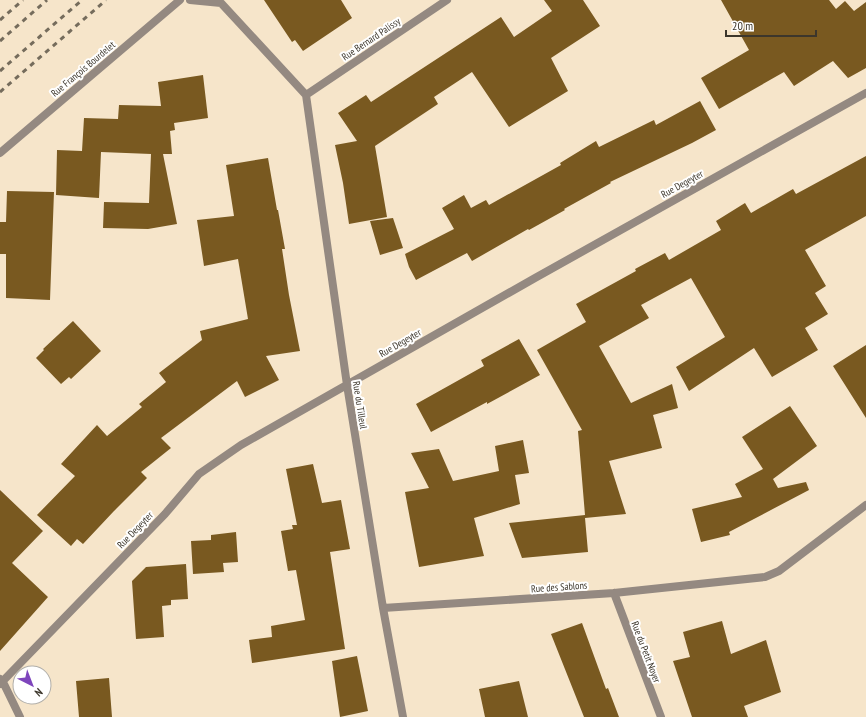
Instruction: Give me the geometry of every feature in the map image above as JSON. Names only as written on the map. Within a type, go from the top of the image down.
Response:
[{"type":"street","name":"Rue François Bourdelet","points":[[0,153],[180,0]]},
{"type":"street","points":[[190,0],[221,3],[306,95]]},
{"type":"street","name":"Rue Bernard Palissy","points":[[306,95],[447,0]]},
{"type":"street","name":"Rue Degeyter","points":[[1,682],[165,514],[199,474],[241,445],[535,278],[866,93]]},
{"type":"street","name":"Rue du Tilleul","points":[[306,95],[347,385],[383,608],[403,717]]},
{"type":"street","name":"Rue des Sablons","points":[[383,608],[614,593],[765,577],[779,571],[866,505]]},
{"type":"street","name":"Rue du Petit Noyer","points":[[614,593],[660,717]]},
{"type":"street","points":[[1,682],[20,717]]},
{"type":"building","points":[[264,0],[341,0],[352,18],[303,51],[295,40],[292,42]]},
{"type":"building","points":[[544,0],[583,0],[600,26],[551,58],[568,91],[509,127],[472,72],[434,97],[438,104],[375,146],[387,217],[349,224],[343,183],[335,145],[357,141],[338,113],[366,95],[371,102],[501,17],[514,37],[552,11]]},
{"type":"building","points":[[721,0],[829,0],[836,9],[845,1],[854,11],[866,2],[866,68],[848,78],[833,61],[794,86],[784,72],[719,109],[701,78],[749,50]]},
{"type":"building","points":[[203,75],[208,118],[174,123],[175,130],[170,131],[172,154],[163,154],[177,224],[148,229],[103,228],[104,202],[149,203],[151,154],[101,152],[99,198],[56,195],[57,150],[82,151],[84,118],[118,119],[119,105],[161,106],[158,82]]},
{"type":"building","points":[[700,101],[716,130],[610,182],[611,183],[564,209],[565,210],[472,261],[467,253],[416,280],[409,267],[405,254],[454,229],[442,208],[464,195],[471,208],[486,200],[489,205],[561,165],[560,163],[596,141],[599,147],[654,120],[656,125]]},
{"type":"building","points":[[866,156],[866,216],[805,250],[826,286],[815,293],[828,314],[805,328],[818,350],[772,377],[754,348],[689,391],[676,367],[725,337],[691,278],[641,305],[649,318],[599,346],[631,403],[672,384],[678,408],[653,415],[662,448],[609,461],[626,514],[585,518],[588,552],[522,558],[509,523],[585,515],[578,431],[582,430],[537,350],[586,322],[576,304],[665,253],[669,260],[721,230],[716,221],[745,203],[751,213],[793,189],[796,194]]},
{"type":"building","points":[[268,158],[285,249],[282,249],[300,351],[266,356],[279,380],[245,397],[237,381],[161,438],[171,448],[141,472],[147,478],[83,544],[77,539],[71,546],[37,515],[75,476],[61,464],[97,425],[107,436],[142,407],[139,404],[166,382],[159,373],[202,340],[200,331],[248,319],[238,259],[204,266],[197,220],[234,216],[226,165]]},
{"type":"building","points":[[7,191],[54,192],[50,300],[6,298],[6,254],[0,254],[0,222],[6,222]]},
{"type":"building","points":[[393,218],[403,248],[380,255],[370,221]]},
{"type":"building","points":[[73,321],[101,351],[71,379],[69,377],[61,384],[36,358],[44,350],[43,349]]},
{"type":"building","points":[[519,339],[540,375],[431,432],[416,404],[484,366],[481,360]]},
{"type":"building","points":[[866,345],[866,418],[833,366]]},
{"type":"building","points":[[790,406],[817,446],[773,479],[778,488],[806,482],[809,490],[729,532],[730,535],[701,542],[692,509],[742,497],[735,484],[763,469],[742,437]]},
{"type":"building","points":[[523,440],[529,473],[515,475],[520,504],[474,518],[484,556],[419,567],[405,492],[429,488],[411,453],[439,449],[453,481],[499,471],[495,446]]},
{"type":"building","points":[[313,464],[322,503],[341,500],[350,549],[330,552],[345,649],[252,663],[249,640],[272,637],[271,626],[305,620],[296,570],[288,571],[281,531],[293,529],[292,525],[297,525],[286,469]]},
{"type":"building","points":[[0,490],[43,531],[12,563],[48,597],[0,651]]},
{"type":"building","points":[[236,532],[238,562],[223,563],[224,572],[193,574],[191,541],[211,540],[211,535]]},
{"type":"building","points":[[186,564],[188,599],[171,600],[171,605],[162,606],[164,637],[136,639],[132,581],[146,567]]},
{"type":"building","points":[[722,621],[731,654],[766,640],[781,692],[744,706],[748,717],[692,717],[673,661],[690,657],[683,632]]},
{"type":"building","points":[[582,623],[606,689],[608,688],[619,717],[584,717],[551,634]]},
{"type":"building","points":[[357,656],[368,711],[340,717],[332,661]]},
{"type":"building","points":[[109,678],[112,717],[79,717],[76,681]]},
{"type":"building","points":[[519,681],[528,717],[485,717],[479,689]]},
{"type":"railway","points":[[0,20],[23,0]]},
{"type":"railway","points":[[0,41],[47,0]]},
{"type":"railway","points":[[0,71],[82,0]]},
{"type":"railway","points":[[0,92],[106,0]]}]
